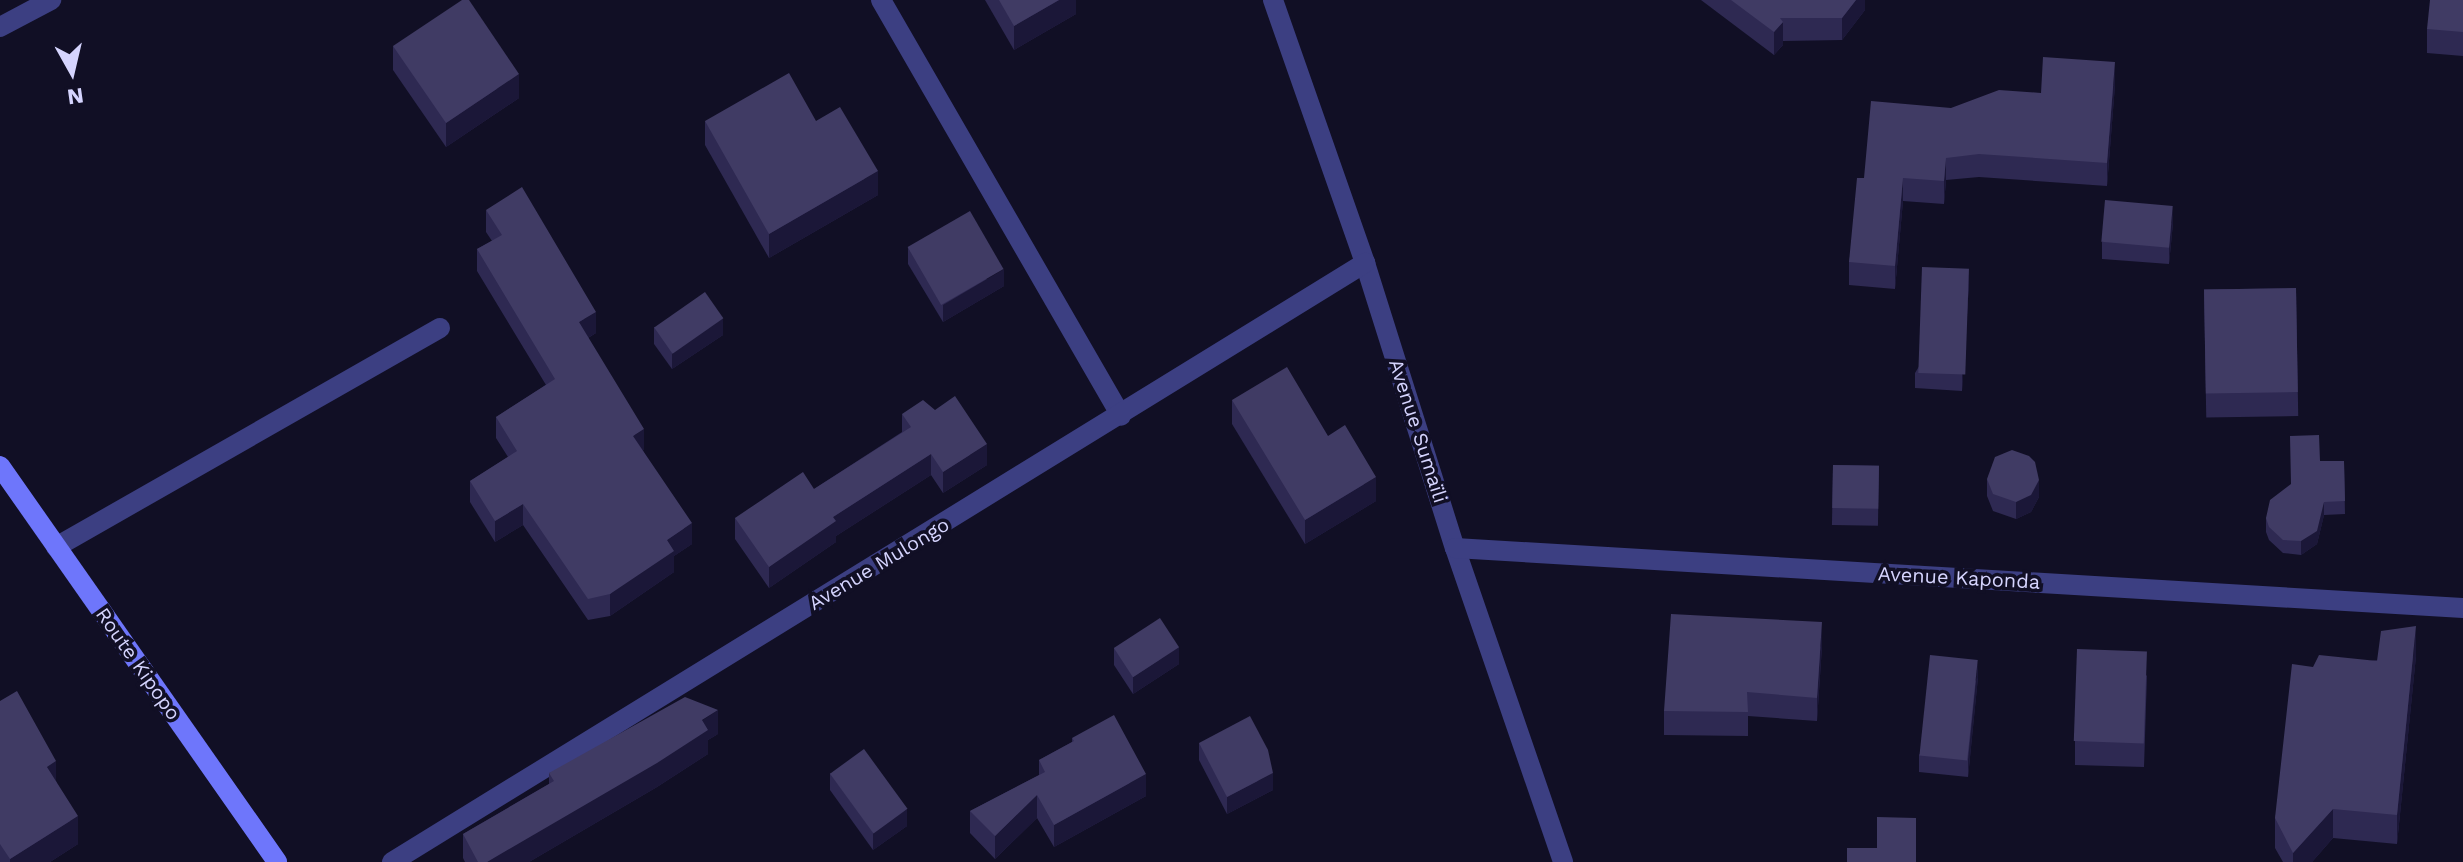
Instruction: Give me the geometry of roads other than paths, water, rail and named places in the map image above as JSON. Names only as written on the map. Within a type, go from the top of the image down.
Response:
[{"type":"main road","name":"Route Kipopo","points":[[0,466],[277,862]]},
{"type":"street","points":[[0,27],[51,0]]},
{"type":"street","points":[[881,0],[1121,416]]},
{"type":"street","name":"Avenue Sumaïli","points":[[1273,0],[1365,263],[1455,548],[1563,862]]},
{"type":"street","name":"Avenue Mulongo","points":[[392,862],[1365,263]]},
{"type":"street","points":[[56,547],[440,328]]},
{"type":"street","name":"Avenue Kaponda","points":[[1455,548],[2463,608]]}]
